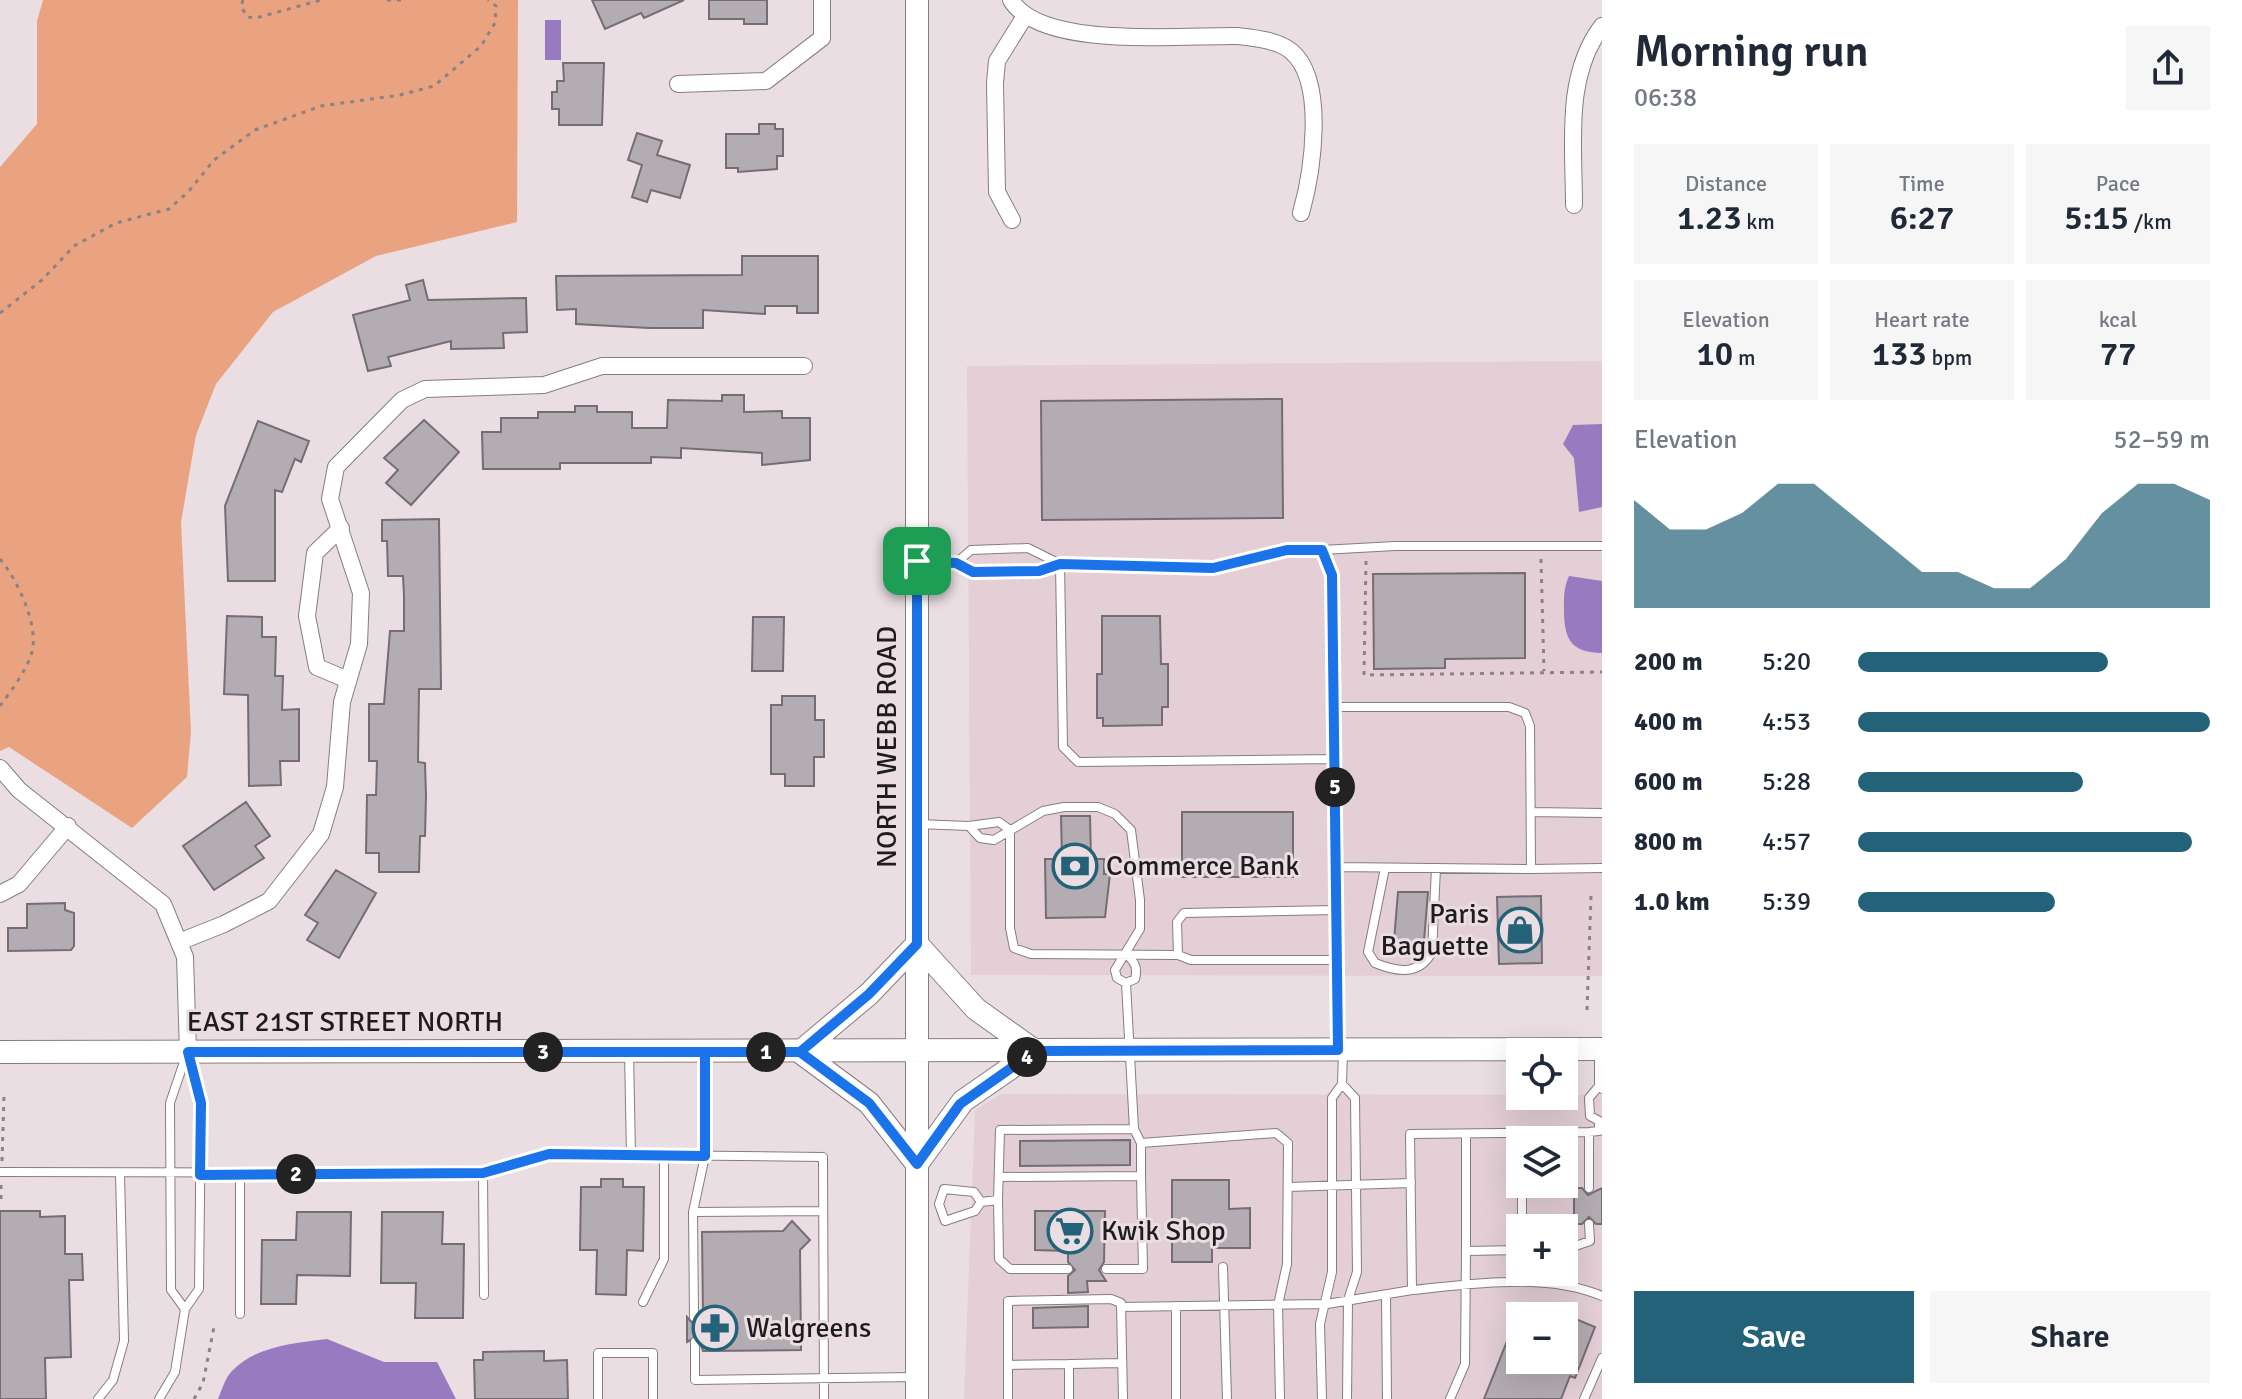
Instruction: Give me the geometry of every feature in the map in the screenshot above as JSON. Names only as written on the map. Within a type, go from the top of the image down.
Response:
[{"type":"main road","name":"NORTH WEBB ROAD","points":[[917,0],[917,1388]]},
{"type":"main road","points":[[917,944],[976,1009],[1035,1051],[960,1104],[917,1164],[869,1103],[800,1052],[869,994],[917,944]]},
{"type":"main road","name":"EAST 21ST STREET NORTH","points":[[0,1052],[1601,1049]]},
{"type":"street","points":[[678,84],[766,81],[822,38],[822,0]]},
{"type":"street","points":[[1011,0],[1025,16],[1070,34],[1238,36],[1261,39],[1288,49],[1303,66],[1311,97],[1312,176],[1301,213]]},
{"type":"street","points":[[1012,220],[997,192],[995,83],[997,61],[1025,16]]},
{"type":"street","points":[[1574,205],[1576,88],[1588,48],[1602,26]]},
{"type":"street","points":[[179,942],[269,901],[321,834],[335,787],[348,680],[359,644],[361,593],[330,499],[336,467],[402,400],[425,389],[544,385],[602,366],[804,366]]},
{"type":"street","points":[[341,528],[315,553],[307,616],[317,667],[348,680]]},
{"type":"street","points":[[0,768],[19,790],[163,904],[185,957],[188,1052]]},
{"type":"street","points":[[0,894],[19,884],[68,826]]},
{"type":"lane","points":[[917,561],[956,563],[973,572],[1039,571],[1060,564],[1213,568],[1287,550],[1395,546],[1602,546]]},
{"type":"lane","points":[[956,563],[971,550],[1028,548],[1060,564]]},
{"type":"lane","points":[[1322,550],[1332,575],[1336,910],[1342,1084],[1332,1098],[1332,1272],[1320,1324],[1322,1399]]},
{"type":"lane","points":[[1060,564],[1063,747],[1078,762],[1334,759]]},
{"type":"lane","points":[[1334,707],[1509,707],[1525,713],[1530,726],[1531,869]]},
{"type":"lane","points":[[969,826],[980,838],[994,840],[1043,811],[1064,807],[1098,807],[1115,814],[1131,830],[1137,855],[1140,929],[1126,954],[1117,961],[1115,970],[1117,978],[1126,983]]},
{"type":"lane","points":[[1531,812],[1602,813]]},
{"type":"lane","points":[[917,824],[969,826],[980,822],[999,822],[1010,830]]},
{"type":"lane","points":[[1010,830],[1010,928],[1014,948],[1031,954],[1178,955],[1191,960],[1337,960]]},
{"type":"lane","points":[[1336,867],[1602,868]]},
{"type":"lane","points":[[1385,868],[1368,952],[1375,963],[1403,971],[1416,969],[1432,952],[1436,868]]},
{"type":"lane","points":[[1178,955],[1177,922],[1184,913],[1336,910]]},
{"type":"lane","points":[[1126,954],[1134,961],[1137,971],[1135,979],[1126,983]]},
{"type":"lane","points":[[1106,1269],[1143,1269],[1141,1143],[1134,1129],[1126,983]]},
{"type":"lane","points":[[1578,1133],[1601,1126],[1590,1116],[1589,1098],[1601,1088],[1601,1049]]},
{"type":"lane","points":[[185,1309],[171,1290],[170,1103],[188,1052]]},
{"type":"lane","points":[[159,1399],[175,1372],[185,1309],[199,1289],[201,1103],[188,1052]]},
{"type":"lane","points":[[629,1052],[631,1155]]},
{"type":"lane","points":[[694,1317],[693,1212],[705,1156],[705,1052]]},
{"type":"lane","points":[[1342,1084],[1355,1098],[1357,1272],[1348,1300],[1347,1399]]},
{"type":"lane","points":[[1087,1129],[1087,1141]]},
{"type":"lane","points":[[1111,1129],[1111,1141]]},
{"type":"lane","points":[[1068,1269],[1010,1269],[999,1259],[1000,1130],[1134,1129]]},
{"type":"lane","points":[[1039,1130],[1039,1141]]},
{"type":"lane","points":[[1064,1130],[1064,1141]]},
{"type":"lane","points":[[1589,1132],[1589,1188]]},
{"type":"lane","points":[[1141,1143],[1276,1133],[1288,1143],[1287,1264],[1278,1305],[1280,1399]]},
{"type":"lane","points":[[1412,1290],[1410,1134],[1506,1136]]},
{"type":"lane","points":[[1450,1399],[1465,1364],[1466,1134]]},
{"type":"lane","points":[[1,1172],[200,1175],[483,1173],[549,1154],[823,1157],[824,1399]]},
{"type":"lane","points":[[643,1302],[664,1259],[664,1155]]},
{"type":"lane","points":[[1064,1165],[1064,1177]]},
{"type":"lane","points":[[1087,1165],[1087,1177]]},
{"type":"lane","points":[[1111,1165],[1111,1176]]},
{"type":"lane","points":[[1039,1166],[1039,1177]]},
{"type":"lane","points":[[98,1399],[113,1380],[124,1341],[120,1173]]},
{"type":"lane","points":[[483,1173],[484,1295]]},
{"type":"lane","points":[[240,1174],[240,1314]]},
{"type":"lane","points":[[999,1177],[1141,1176]]},
{"type":"lane","points":[[1288,1187],[1411,1183]]},
{"type":"lane","points":[[981,1202],[974,1192],[944,1189],[939,1204],[945,1221],[975,1211],[981,1202],[998,1200]]},
{"type":"lane","points":[[917,1202],[939,1204]]},
{"type":"lane","points":[[693,1212],[823,1211]]},
{"type":"lane","points":[[1578,1245],[1590,1241],[1589,1224]]},
{"type":"lane","points":[[1466,1251],[1506,1250]]},
{"type":"lane","points":[[1223,1267],[1227,1399]]},
{"type":"lane","points":[[1121,1307],[1327,1304],[1466,1285],[1580,1287],[1602,1296]]},
{"type":"lane","points":[[1386,1295],[1387,1399]]},
{"type":"lane","points":[[1008,1399],[1008,1301],[1111,1299],[1121,1303],[1123,1399]]},
{"type":"lane","points":[[1176,1306],[1176,1399]]},
{"type":"lane","points":[[695,1342],[695,1380],[824,1379],[917,1388]]},
{"type":"lane","points":[[598,1399],[598,1353],[653,1353],[653,1399]]},
{"type":"lane","points":[[1584,1399],[1602,1358]]},
{"type":"lane","points":[[1008,1365],[1122,1363]]},
{"type":"lane","points":[[1069,1364],[1069,1399]]},
{"type":"path","points":[[243,0],[241,6],[247,17],[256,18],[321,0]]},
{"type":"path","points":[[387,0],[402,0]]},
{"type":"path","points":[[0,313],[42,280],[74,246],[116,223],[169,209],[189,191],[214,160],[255,130],[321,106],[400,95],[434,86],[460,67],[488,35],[495,23],[496,6],[488,0]]},
{"type":"path","points":[[0,559],[13,574],[26,605],[32,650],[0,706]]},
{"type":"path","points":[[1544,673],[1541,559],[1556,559]]},
{"type":"path","points":[[1366,561],[1364,675],[1602,672]]},
{"type":"path","points":[[1587,1010],[1591,896]]},
{"type":"path","points":[[1,1199],[4,1096]]},
{"type":"path","points":[[194,1399],[203,1383],[214,1327]]},
{"type":"shaded area","points":[[43,0],[518,0],[517,222],[376,256],[273,312],[216,384],[196,435],[181,522],[191,732],[187,777],[132,828],[9,747],[0,751],[0,167],[37,124],[37,21]]},
{"type":"shaded area","points":[[545,20],[561,20],[561,60],[545,60]]},
{"type":"shaded area","points":[[1602,361],[1602,976],[971,975],[967,366]]},
{"type":"shaded area","points":[[1602,424],[1602,507],[1579,512],[1574,458],[1563,444],[1573,425]]},
{"type":"shaded area","points":[[1569,576],[1602,581],[1602,653],[1577,648],[1566,632],[1564,604]]},
{"type":"shaded area","points":[[1001,1094],[1506,1095],[1506,1110],[1578,1110],[1578,1095],[1602,1095],[1602,1399],[964,1399],[975,1110]]},
{"type":"shaded area","points":[[327,1339],[384,1362],[437,1362],[456,1399],[218,1399],[230,1374],[252,1356],[276,1347]]},
{"type":"building","points":[[592,0],[684,0],[644,18],[641,13],[605,29]]},
{"type":"building","points":[[709,0],[767,0],[767,24],[744,24],[744,19],[709,19]]},
{"type":"building","points":[[563,63],[604,63],[602,125],[559,125],[559,109],[552,109],[552,92],[557,92],[557,81],[564,81]]},
{"type":"building","points":[[759,124],[775,124],[775,129],[783,129],[783,156],[777,156],[777,169],[738,172],[738,168],[726,168],[726,134],[759,134]]},
{"type":"building","points":[[637,133],[662,141],[657,155],[690,165],[680,198],[651,190],[647,202],[632,197],[642,165],[628,160]]},
{"type":"building","points":[[742,256],[818,256],[818,313],[797,313],[797,306],[765,306],[765,314],[703,310],[703,328],[649,328],[576,324],[576,309],[557,310],[556,276],[742,275]]},
{"type":"building","points":[[423,280],[428,300],[526,298],[527,332],[503,333],[504,348],[451,349],[451,341],[388,357],[391,366],[368,371],[353,315],[410,300],[406,285]]},
{"type":"building","points":[[722,395],[744,395],[744,412],[782,411],[782,418],[810,418],[810,460],[762,465],[762,453],[681,448],[681,458],[651,457],[651,463],[560,463],[560,469],[483,469],[482,432],[501,432],[501,418],[538,418],[538,412],[575,412],[575,406],[597,406],[597,412],[632,412],[632,428],[667,428],[668,400],[722,401]]},
{"type":"building","points":[[1282,399],[1283,518],[1042,520],[1041,401]]},
{"type":"building","points":[[424,420],[459,452],[411,505],[386,483],[398,470],[384,458]]},
{"type":"building","points":[[258,421],[309,441],[301,462],[295,459],[282,492],[275,490],[275,581],[228,581],[225,506]]},
{"type":"building","points":[[439,519],[441,689],[419,689],[418,762],[425,763],[426,796],[425,836],[420,836],[419,872],[379,872],[379,853],[366,853],[367,795],[376,795],[377,761],[369,761],[369,704],[384,704],[390,631],[404,631],[403,576],[388,576],[387,541],[382,541],[382,520]]},
{"type":"building","points":[[1525,573],[1525,658],[1445,659],[1445,668],[1374,669],[1373,574]]},
{"type":"building","points":[[227,616],[262,617],[262,637],[276,637],[275,676],[283,676],[282,710],[299,709],[299,761],[280,761],[281,785],[249,786],[248,695],[224,694]]},
{"type":"building","points":[[1102,616],[1160,616],[1161,664],[1168,664],[1168,707],[1162,707],[1162,725],[1103,726],[1103,718],[1097,718],[1097,674],[1102,674]]},
{"type":"building","points":[[753,617],[784,617],[783,671],[752,671]]},
{"type":"building","points":[[782,696],[815,696],[815,720],[824,720],[824,757],[814,757],[814,786],[785,786],[785,774],[771,774],[771,705],[782,705]]},
{"type":"building","points":[[246,802],[270,836],[255,846],[264,858],[214,890],[183,846]]},
{"type":"building","points":[[1182,812],[1293,812],[1293,877],[1182,877]]},
{"type":"building","name":"Commerce Bank","points":[[1061,816],[1090,816],[1091,859],[1104,859],[1104,874],[1110,874],[1105,917],[1046,918],[1045,859],[1062,859]]},
{"type":"building","points":[[336,870],[376,893],[339,958],[307,940],[318,923],[305,915]]},
{"type":"building","points":[[1398,892],[1428,892],[1423,953],[1393,953]]},
{"type":"building","name":"Paris Baguette","points":[[1541,896],[1542,963],[1499,964],[1497,897]]},
{"type":"building","points":[[65,903],[65,910],[74,913],[74,946],[71,950],[8,951],[8,928],[27,928],[27,904]]},
{"type":"building","points":[[1130,1140],[1130,1165],[1020,1166],[1020,1141]]},
{"type":"building","points":[[601,1179],[623,1179],[623,1187],[644,1187],[643,1251],[627,1250],[626,1295],[596,1294],[597,1250],[580,1250],[581,1187],[601,1187]]},
{"type":"building","points":[[1172,1180],[1229,1180],[1229,1209],[1250,1208],[1250,1248],[1212,1248],[1212,1262],[1172,1262]]},
{"type":"building","points":[[1578,1188],[1588,1195],[1602,1188],[1602,1224],[1596,1224],[1589,1217],[1578,1224],[1578,1214],[1574,1214],[1574,1198],[1578,1198]]},
{"type":"building","points":[[0,1211],[40,1211],[40,1217],[65,1216],[65,1254],[82,1254],[83,1280],[69,1280],[71,1357],[45,1358],[46,1399],[0,1399]]},
{"type":"building","name":"Kwik Shop","points":[[1035,1211],[1105,1211],[1104,1262],[1099,1270],[1106,1281],[1087,1281],[1088,1292],[1068,1293],[1068,1276],[1075,1270],[1068,1262],[1068,1251],[1035,1250]]},
{"type":"building","points":[[297,1212],[351,1212],[350,1276],[297,1275],[296,1304],[261,1304],[262,1240],[296,1240]]},
{"type":"building","points":[[382,1212],[443,1212],[442,1244],[464,1244],[463,1318],[415,1318],[416,1283],[381,1283]]},
{"type":"building","name":"Walgreens","points":[[792,1221],[810,1240],[800,1250],[801,1350],[703,1351],[698,1336],[687,1342],[687,1317],[693,1324],[703,1317],[702,1232],[783,1231]]},
{"type":"building","points":[[1088,1306],[1088,1327],[1033,1328],[1033,1308]]},
{"type":"building","points":[[1578,1320],[1595,1327],[1578,1370]]},
{"type":"building","points":[[1506,1344],[1506,1374],[1577,1374],[1575,1378],[1570,1376],[1561,1399],[1484,1399]]},
{"type":"building","points":[[544,1351],[544,1361],[567,1360],[568,1399],[475,1399],[474,1360],[483,1360],[483,1352]]},
{"type":"place","name":"Commerce Bank","points":[[1075,866]]},
{"type":"place","name":"Paris Baguette","points":[[1520,930]]},
{"type":"place","name":"Kwik Shop","points":[[1070,1231]]},
{"type":"place","name":"Walgreens","points":[[715,1328]]},
{"type":"route","points":[[917,561],[917,944],[869,994],[800,1052],[705,1052],[705,1156],[549,1154],[483,1173],[200,1175],[201,1103],[188,1052],[519,1052],[629,1052],[705,1052],[800,1052],[869,1103],[917,1164],[960,1104],[1035,1051],[1338,1050],[1332,575],[1322,550],[1287,550],[1253,561],[1213,568],[1060,564],[1039,571],[973,572],[956,563],[917,561]]}]
